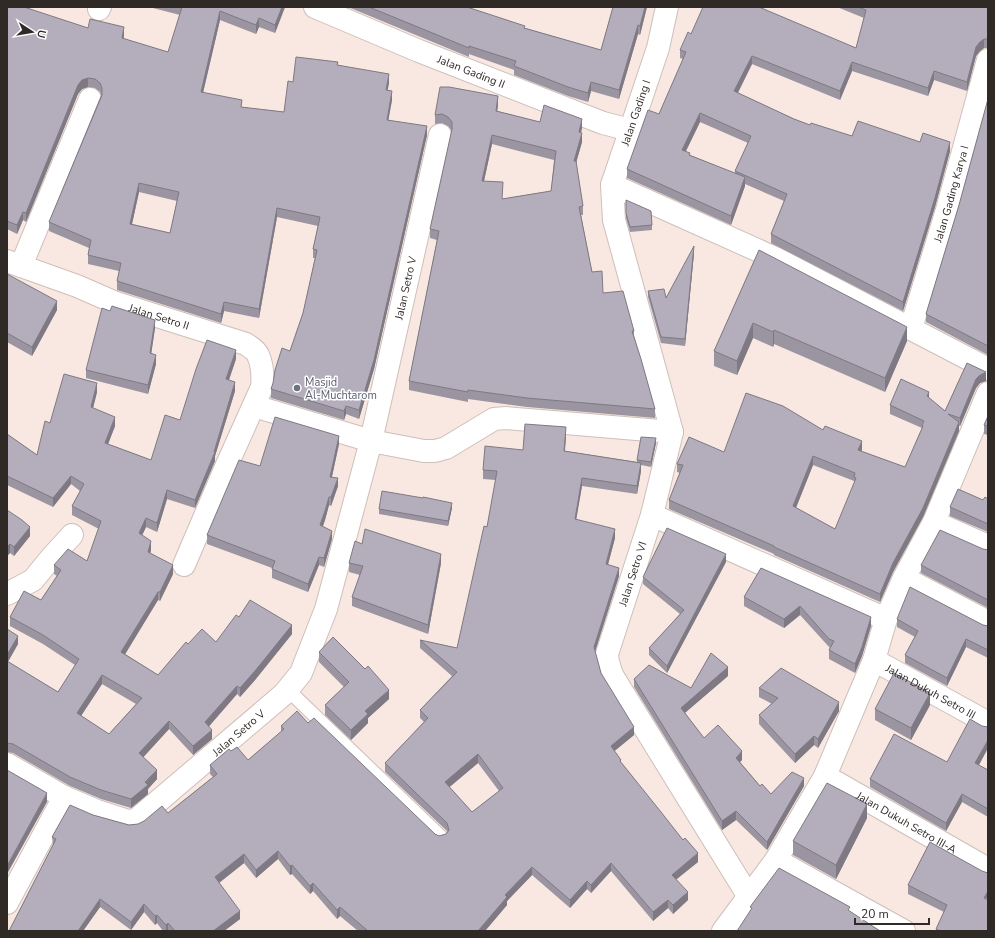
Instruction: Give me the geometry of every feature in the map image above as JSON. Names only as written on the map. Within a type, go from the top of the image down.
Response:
[{"type":"street","name":"Jalan Gading II","points":[[315,7],[419,52],[603,123],[630,130]]},
{"type":"street","name":"Jalan Gading I","points":[[614,220],[612,185],[658,48],[667,7]]},
{"type":"street","name":"Jalan Gading Karya I","points":[[911,328],[947,210],[988,60]]},
{"type":"street","points":[[14,263],[90,99]]},
{"type":"street","name":"Jalan Setro V","points":[[7,764],[64,797],[97,811],[128,821],[136,820],[288,690],[301,673],[326,608],[371,441],[440,135]]},
{"type":"street","points":[[612,185],[777,259],[988,369]]},
{"type":"street","name":"Jalan Setro VI","points":[[614,220],[672,432],[652,515],[607,654],[609,669],[749,897]]},
{"type":"street","name":"Jalan Setro II","points":[[14,263],[77,286],[116,303],[246,344],[258,354],[262,387],[184,564]]},
{"type":"street","points":[[723,931],[776,860],[826,776],[874,660],[886,619],[904,578],[934,522],[988,393]]},
{"type":"street","points":[[254,406],[371,441],[424,451],[435,451],[446,448],[494,419],[506,418],[672,432]]},
{"type":"street","points":[[652,515],[886,619]]},
{"type":"street","points":[[934,522],[988,546]]},
{"type":"street","points":[[7,594],[33,580],[72,535]]},
{"type":"street","points":[[904,578],[988,622]]},
{"type":"street","name":"Jalan Dukuh Setro III","points":[[874,660],[988,723]]},
{"type":"street","name":"Jalan Dukuh Setro III-A","points":[[826,776],[988,869]]},
{"type":"street","points":[[7,903],[64,797]]},
{"type":"street","points":[[776,860],[904,931]]},
{"type":"lane","points":[[288,690],[441,837]]},
{"type":"building","points":[[7,7],[24,7],[88,28],[90,19],[124,27],[122,38],[168,52],[182,7],[282,7],[275,25],[259,18],[256,25],[220,11],[201,92],[242,100],[241,107],[284,112],[288,81],[293,82],[296,57],[338,62],[337,65],[389,74],[386,90],[392,91],[387,120],[427,126],[374,360],[359,410],[346,406],[344,411],[271,389],[282,348],[290,351],[303,313],[317,250],[313,249],[320,217],[277,208],[259,309],[224,302],[221,314],[117,281],[121,263],[88,255],[91,240],[49,222],[102,95],[100,83],[95,79],[88,78],[82,80],[78,85],[26,213],[23,212],[17,225],[7,221]],"holes":[[[139,183],[179,192],[170,233],[130,224]]]},
{"type":"building","points":[[369,7],[467,7],[525,26],[524,28],[601,50],[613,7],[645,7],[640,26],[638,25],[619,90],[591,82],[588,93],[568,87],[514,66],[516,61],[469,46],[469,48]]},
{"type":"building","points":[[703,7],[759,7],[856,48],[866,10],[858,7],[988,7],[988,39],[984,39],[976,47],[967,82],[934,71],[928,88],[852,62],[840,91],[752,56],[734,91],[794,119],[810,125],[811,123],[852,136],[858,121],[920,142],[923,133],[950,142],[935,198],[903,302],[771,234],[787,194],[735,171],[751,136],[700,113],[682,150],[690,153],[689,155],[745,177],[731,216],[627,169],[648,110],[659,114],[686,52],[680,50],[688,32],[691,34]]},
{"type":"building","points":[[440,87],[449,87],[498,96],[496,111],[540,122],[544,105],[582,119],[579,132],[582,133],[574,161],[576,161],[583,206],[579,207],[592,272],[602,271],[603,293],[623,291],[634,331],[632,331],[655,409],[527,398],[468,390],[468,392],[409,381],[439,231],[430,229],[452,129],[452,122],[448,117],[442,114],[435,115]],"holes":[[[492,135],[556,151],[551,191],[502,199],[503,182],[482,181]]]},
{"type":"building","points":[[988,99],[988,346],[926,314],[959,205]]},
{"type":"building","points":[[626,200],[651,211],[652,225],[630,227],[626,213]]},
{"type":"building","points":[[694,246],[685,339],[661,337],[648,291],[664,289],[666,298]]},
{"type":"building","points":[[759,250],[907,327],[885,378],[774,330],[773,332],[753,323],[737,361],[714,351]]},
{"type":"building","points":[[7,274],[57,301],[32,347],[7,333]]},
{"type":"building","points":[[112,306],[155,320],[150,353],[156,355],[148,385],[86,370],[102,308],[110,311]]},
{"type":"building","points":[[207,340],[236,350],[226,379],[235,382],[215,452],[195,500],[167,490],[157,523],[146,518],[139,533],[151,541],[148,552],[173,565],[160,592],[158,592],[121,652],[158,675],[186,642],[188,644],[202,629],[216,642],[236,615],[239,617],[250,600],[292,625],[240,688],[237,686],[205,722],[212,730],[193,746],[169,721],[139,753],[157,770],[145,782],[148,785],[131,799],[101,790],[70,777],[13,744],[7,743],[7,661],[58,692],[79,659],[43,635],[10,617],[24,591],[41,600],[61,570],[54,565],[68,549],[87,561],[101,521],[72,506],[84,484],[71,476],[53,498],[7,476],[7,434],[37,455],[45,421],[50,423],[64,374],[97,383],[91,407],[115,417],[105,443],[151,460],[165,415],[180,420]],"holes":[[[102,675],[142,698],[109,734],[77,713]]]},
{"type":"building","points":[[967,363],[986,372],[976,379],[960,418],[948,414],[959,422],[923,508],[893,563],[880,594],[669,500],[683,465],[677,464],[689,437],[724,452],[746,393],[783,406],[823,430],[825,426],[862,441],[858,450],[905,467],[924,421],[890,405],[901,379],[929,392],[927,396],[945,411]],"holes":[[[813,456],[855,473],[854,477],[856,478],[835,529],[793,506]]]},
{"type":"building","points":[[988,416],[988,426],[984,425]]},
{"type":"building","points":[[275,417],[339,436],[330,477],[338,478],[331,497],[329,497],[320,525],[332,531],[324,558],[319,557],[308,584],[272,569],[275,561],[207,535],[239,460],[260,466]]},
{"type":"building","points":[[525,424],[566,427],[564,451],[641,463],[637,486],[582,478],[575,519],[615,529],[606,564],[619,568],[594,647],[601,673],[634,727],[611,746],[621,760],[620,761],[683,840],[685,838],[698,853],[672,875],[688,892],[673,905],[668,900],[653,912],[611,863],[591,885],[587,881],[570,900],[532,867],[505,895],[507,897],[478,931],[368,931],[340,907],[337,910],[313,883],[310,886],[292,865],[290,866],[278,851],[256,870],[244,854],[215,877],[240,911],[213,931],[175,931],[168,923],[166,925],[157,915],[155,916],[144,904],[131,922],[100,899],[78,931],[9,931],[56,839],[52,837],[70,805],[93,815],[129,825],[138,824],[144,821],[162,806],[168,813],[217,774],[210,765],[229,749],[231,751],[237,747],[248,760],[284,729],[281,726],[297,711],[308,723],[314,718],[435,834],[439,836],[446,834],[449,830],[447,823],[385,763],[428,718],[420,710],[457,672],[420,640],[457,648],[484,526],[487,527],[497,471],[483,470],[485,446],[523,450]],"holes":[[[478,754],[503,788],[472,812],[445,782]]]},
{"type":"building","points":[[641,437],[656,438],[651,462],[637,460]]},
{"type":"building","points":[[958,489],[983,500],[985,497],[988,499],[988,524],[950,507]]},
{"type":"building","points":[[382,491],[452,503],[448,521],[379,509]]},
{"type":"building","points":[[7,510],[30,527],[14,547],[10,544],[7,547]]},
{"type":"building","points":[[667,528],[726,554],[667,666],[649,648],[684,610],[643,577]]},
{"type":"building","points":[[365,529],[441,554],[428,625],[352,597],[363,566],[349,563],[355,541],[362,544]]},
{"type":"building","points":[[940,530],[988,550],[988,600],[921,565]]},
{"type":"building","points":[[761,568],[871,617],[855,664],[829,650],[834,641],[829,639],[800,606],[784,619],[744,597]]},
{"type":"building","points":[[910,587],[983,625],[988,626],[988,650],[966,639],[947,678],[905,655],[918,631],[897,619]]},
{"type":"building","points":[[7,629],[18,636],[7,655]]},
{"type":"building","points":[[333,637],[365,669],[368,666],[389,690],[365,711],[368,714],[351,730],[325,705],[349,682],[319,652]]},
{"type":"building","points":[[711,653],[728,667],[681,708],[704,738],[718,725],[742,751],[736,758],[760,786],[762,784],[771,794],[792,772],[804,778],[767,842],[736,811],[722,821],[634,679],[649,665],[691,688]]},
{"type":"building","points":[[781,668],[839,702],[818,739],[814,736],[795,754],[759,715],[778,698],[759,688]]},
{"type":"building","points":[[894,673],[930,693],[911,728],[875,709]]},
{"type":"building","points":[[970,719],[982,726],[988,727],[988,740],[975,763],[988,770],[988,809],[962,794],[946,823],[870,779],[894,734],[947,762]]},
{"type":"building","points":[[7,770],[47,793],[7,866]]},
{"type":"building","points":[[827,783],[867,804],[836,865],[793,841]]},
{"type":"building","points":[[930,842],[988,873],[988,891],[984,898],[988,900],[988,931],[940,931],[936,929],[947,905],[908,885]]},
{"type":"building","points":[[779,868],[850,907],[848,910],[880,931],[737,931],[752,908],[750,907]]},
{"type":"place","name":"Masjid Al-Muchtarom","points":[[297,388]]}]
